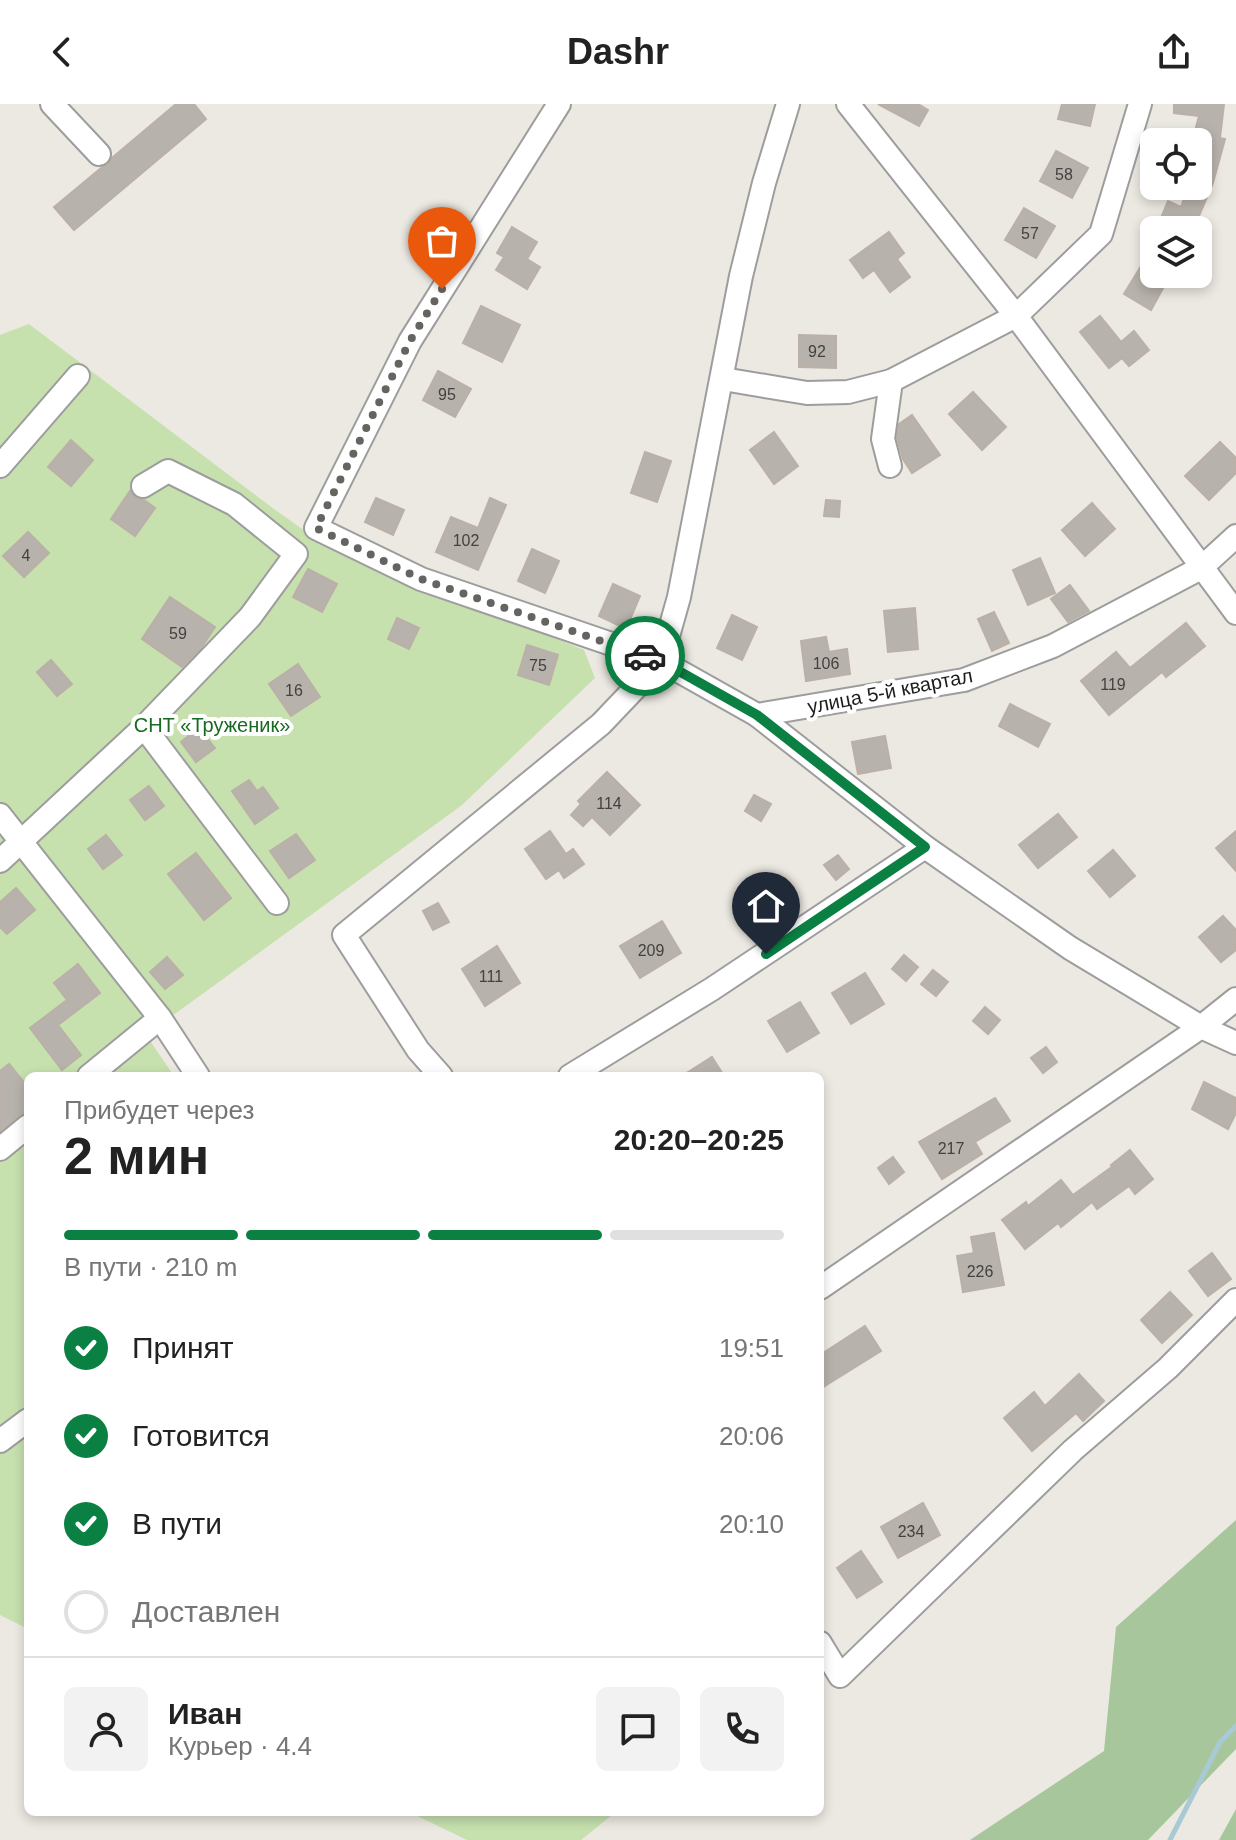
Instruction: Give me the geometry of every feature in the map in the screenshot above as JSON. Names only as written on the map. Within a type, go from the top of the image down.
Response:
[{"type":"street","points":[[52,104],[99,154]]},
{"type":"street","points":[[559,104],[410,341],[316,528],[421,579],[661,661],[757,715],[925,847],[1070,948],[1201,1027],[1236,1043]]},
{"type":"street","points":[[437,1072],[418,1050],[344,935],[601,724],[661,661],[679,597],[745,260],[788,104]]},
{"type":"street","points":[[848,104],[1016,316],[1236,613]]},
{"type":"street","points":[[723,379],[807,393],[848,392],[891,381],[1016,316],[1101,234],[1140,104]]},
{"type":"street","points":[[0,466],[78,376]]},
{"type":"street","points":[[890,466],[883,439],[891,381]]},
{"type":"street","points":[[0,861],[144,727],[250,617],[296,554],[234,504],[168,471],[143,486]]},
{"type":"street","name":"улица 5-й квартал","points":[[757,715],[964,680],[1053,646],[1201,568],[1236,536]]},
{"type":"street","points":[[144,727],[277,903]]},
{"type":"street","points":[[0,815],[160,1018],[195,1072]]},
{"type":"street","points":[[577,1072],[712,989],[925,847]]},
{"type":"street","points":[[824,1285],[1201,1027],[1236,999]]},
{"type":"street","points":[[94,1072],[160,1018]]},
{"type":"street","points":[[0,1149],[24,1129]]},
{"type":"street","points":[[824,1650],[840,1676],[1073,1450],[1168,1368],[1236,1300]]},
{"type":"street","points":[[0,1441],[24,1423]]},
{"type":"green space","name":"СНТ «Труженик»","points":[[29,324],[329,548],[584,650],[595,678],[462,805],[146,1035],[171,1072],[24,1072],[24,1627],[0,1615],[0,335]]},
{"type":"green space","points":[[1236,1520],[1236,1749],[1148,1840],[970,1840],[1104,1751],[1116,1627]]},
{"type":"green space","points":[[1236,1809],[1236,1840],[1219,1840]]},
{"type":"green space","points":[[417,1816],[611,1816],[581,1840],[467,1840]]},
{"type":"building","points":[[176,104],[194,104],[206,119],[74,230],[54,207],[108,165],[112,158]]},
{"type":"building","points":[[878,104],[918,104],[928,110],[919,126]]},
{"type":"building","points":[[1062,104],[1095,104],[1090,126],[1058,119]]},
{"type":"building","points":[[1174,104],[1224,104],[1220,138],[1225,139],[1212,185],[1212,128],[1196,128],[1199,116],[1174,113]]},
{"type":"building","points":[[1056,151],[1088,168],[1072,198],[1040,181]]},
{"type":"building","points":[[1184,200],[1206,200],[1199,216],[1162,216],[1168,201],[1181,207]]},
{"type":"building","points":[[1024,208],[1055,226],[1036,258],[1005,240]]},
{"type":"building","points":[[512,227],[537,242],[527,259],[540,267],[527,289],[496,270],[504,257],[497,253]]},
{"type":"building","points":[[889,232],[904,253],[897,259],[910,277],[890,292],[874,270],[863,278],[850,260]]},
{"type":"building","points":[[1140,268],[1140,288],[1163,288],[1151,310],[1124,294]]},
{"type":"building","points":[[481,306],[520,325],[502,362],[463,343]]},
{"type":"building","points":[[1100,316],[1121,342],[1134,331],[1149,350],[1129,366],[1122,358],[1109,368],[1080,332]]},
{"type":"building","points":[[799,335],[836,336],[836,368],[799,367]]},
{"type":"building","points":[[438,371],[471,389],[455,417],[423,400]]},
{"type":"building","points":[[973,392],[1006,427],[982,450],[949,414]]},
{"type":"building","points":[[912,415],[940,455],[912,473],[903,459],[897,438],[899,424]]},
{"type":"building","points":[[774,432],[798,466],[774,484],[750,450]]},
{"type":"building","points":[[71,440],[93,460],[71,486],[48,467]]},
{"type":"building","points":[[1220,442],[1236,458],[1236,473],[1209,500],[1185,476]]},
{"type":"building","points":[[645,452],[671,461],[657,502],[631,493]]},
{"type":"building","points":[[130,491],[136,498],[155,508],[135,536],[111,519]]},
{"type":"building","points":[[376,498],[404,510],[393,535],[365,522]]},
{"type":"building","points":[[490,498],[506,505],[478,570],[436,552],[451,517],[478,528]]},
{"type":"building","points":[[826,500],[840,501],[839,517],[824,516]]},
{"type":"building","points":[[1092,503],[1115,529],[1085,556],[1062,530]]},
{"type":"building","points":[[28,532],[49,553],[24,577],[3,556]]},
{"type":"building","points":[[532,549],[559,561],[545,593],[518,581]]},
{"type":"building","points":[[1040,558],[1055,593],[1028,605],[1013,570]]},
{"type":"building","points":[[308,569],[337,584],[322,612],[293,597]]},
{"type":"building","points":[[613,584],[640,596],[626,629],[599,616]]},
{"type":"building","points":[[1070,585],[1089,611],[1068,622],[1051,599]]},
{"type":"building","points":[[170,597],[215,627],[201,648],[182,667],[142,639]]},
{"type":"building","points":[[915,608],[918,649],[888,652],[884,611]]},
{"type":"building","points":[[994,612],[1009,643],[992,651],[978,619]]},
{"type":"building","points":[[732,615],[757,627],[742,660],[717,648]]},
{"type":"building","points":[[397,618],[419,628],[409,649],[388,639]]},
{"type":"building","points":[[1186,623],[1205,646],[1166,677],[1162,672],[1109,715],[1081,681],[1116,652],[1130,668]]},
{"type":"building","points":[[826,637],[829,652],[847,649],[850,674],[806,681],[801,641]]},
{"type":"building","points":[[527,645],[558,655],[549,685],[518,675]]},
{"type":"building","points":[[51,660],[72,684],[57,696],[37,672]]},
{"type":"building","points":[[298,664],[320,697],[291,716],[269,684]]},
{"type":"building","points":[[1010,704],[1050,724],[1038,747],[999,726]]},
{"type":"building","points":[[199,728],[215,748],[196,762],[181,742]]},
{"type":"building","points":[[885,736],[891,768],[858,774],[852,742]]},
{"type":"building","points":[[607,772],[640,805],[610,835],[592,817],[583,826],[571,815],[581,804],[578,801]]},
{"type":"building","points":[[249,780],[257,791],[263,787],[278,808],[255,824],[232,791]]},
{"type":"building","points":[[149,786],[164,806],[145,820],[130,800]]},
{"type":"building","points":[[754,795],[771,804],[761,821],[745,811]]},
{"type":"building","points":[[1058,814],[1077,837],[1038,868],[1019,845]]},
{"type":"building","points":[[550,831],[566,854],[573,849],[584,864],[564,878],[559,870],[546,879],[525,849]]},
{"type":"building","points":[[1236,831],[1236,871],[1216,848]]},
{"type":"building","points":[[296,834],[315,860],[289,878],[270,851]]},
{"type":"building","points":[[106,835],[122,855],[103,869],[88,849]]},
{"type":"building","points":[[1113,850],[1135,876],[1110,897],[1088,871]]},
{"type":"building","points":[[196,853],[231,898],[204,920],[168,874]]},
{"type":"building","points":[[838,855],[849,869],[836,880],[824,865]]},
{"type":"building","points":[[16,888],[35,910],[7,934],[0,927],[0,902]]},
{"type":"building","points":[[438,903],[449,922],[433,930],[423,911]]},
{"type":"building","points":[[1223,916],[1236,930],[1236,950],[1221,962],[1199,937]]},
{"type":"building","points":[[662,921],[681,953],[640,978],[620,946]]},
{"type":"building","points":[[497,946],[520,983],[485,1006],[462,969]]},
{"type":"building","points":[[904,955],[918,967],[906,981],[892,969]]},
{"type":"building","points":[[167,957],[183,975],[165,989],[150,972]]},
{"type":"building","points":[[78,964],[100,993],[58,1025],[81,1055],[62,1070],[30,1028],[67,1000],[54,983]]},
{"type":"building","points":[[933,970],[948,982],[936,996],[921,984]]},
{"type":"building","points":[[865,973],[884,1004],[851,1024],[832,993]]},
{"type":"building","points":[[800,1002],[819,1033],[787,1052],[768,1021]]},
{"type":"building","points":[[985,1007],[1000,1020],[988,1034],[973,1021]]},
{"type":"building","points":[[1046,1047],[1057,1062],[1043,1073],[1031,1058]]},
{"type":"building","points":[[712,1057],[721,1072],[688,1072]]},
{"type":"building","points":[[9,1064],[24,1082],[24,1113],[0,1131],[0,1071]]},
{"type":"building","points":[[1204,1082],[1236,1098],[1236,1113],[1228,1129],[1192,1109]]},
{"type":"building","points":[[995,1098],[1010,1121],[975,1142],[982,1154],[942,1179],[919,1142]]},
{"type":"building","points":[[1130,1150],[1153,1179],[1135,1194],[1129,1186],[1097,1209],[1092,1202],[1061,1227],[1058,1223],[1025,1249],[1002,1220],[1026,1202],[1028,1206],[1061,1180],[1073,1195]]},
{"type":"building","points":[[893,1157],[904,1172],[889,1184],[878,1168]]},
{"type":"building","points":[[994,1233],[1004,1285],[963,1292],[957,1256],[974,1253],[971,1237]]},
{"type":"building","points":[[1212,1253],[1231,1279],[1208,1296],[1189,1271]]},
{"type":"building","points":[[1170,1292],[1192,1315],[1162,1343],[1141,1320]]},
{"type":"building","points":[[865,1326],[881,1351],[824,1387],[824,1352]]},
{"type":"building","points":[[1079,1374],[1104,1401],[1083,1421],[1076,1413],[1032,1451],[1004,1418],[1034,1392],[1045,1406]]},
{"type":"building","points":[[923,1503],[940,1535],[898,1558],[881,1527]]},
{"type":"building","points":[[861,1551],[882,1582],[857,1598],[837,1568]]},
{"type":"waterway","points":[[1170,1840],[1220,1742],[1236,1726]]},
{"type":"way so far","points":[[442,289],[410,341],[316,528],[421,579],[645,656]]},
{"type":"route","points":[[645,656],[661,661],[757,715],[925,847],[766,954]]}]
